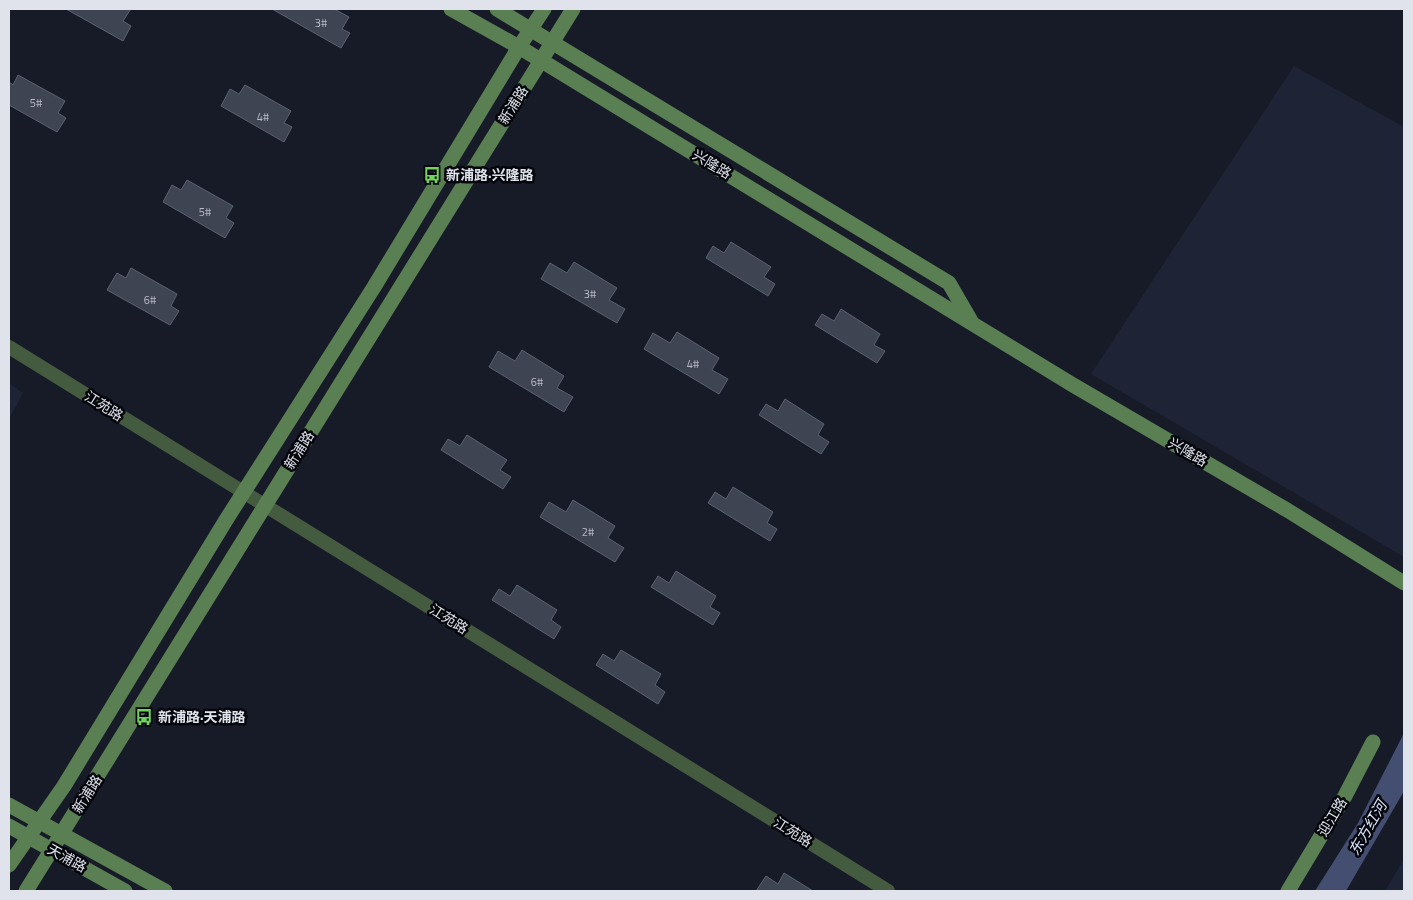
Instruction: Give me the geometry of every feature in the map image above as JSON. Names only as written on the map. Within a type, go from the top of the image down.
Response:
[{"type":"main road","name":"兴隆路","points":[[451,9],[541,60],[1073,385],[1287,510],[1404,583]]},
{"type":"main road","name":"兴隆路","points":[[498,9],[949,283],[972,323]]},
{"type":"main road","name":"新浦路","points":[[9,865],[64,786],[544,9]]},
{"type":"main road","name":"新浦路","points":[[26,891],[573,9]]},
{"type":"main road","name":"迎江路","points":[[1288,891],[1345,796],[1373,742]]},
{"type":"main road","points":[[9,805],[165,891]]},
{"type":"main road","name":"天浦路","points":[[9,826],[125,891]]},
{"type":"street","name":"江苑路","points":[[9,347],[888,891]]},
{"type":"shaded area","points":[[1294,66],[1404,127],[1404,557],[1091,374]]},
{"type":"shaded area","points":[[9,383],[23,393],[9,419]]},
{"type":"shaded area","points":[[1404,859],[1404,891],[1385,891]]},
{"type":"water","name":"东方红河","points":[[1404,733],[1404,791],[1346,891],[1315,891],[1358,823]]},
{"type":"building","points":[[66,9],[131,9],[123,21],[131,26],[123,41]]},
{"type":"building","points":[[272,9],[334,9],[349,17],[342,29],[350,33],[341,48]]},
{"type":"building","points":[[18,75],[65,101],[58,113],[66,118],[57,132],[9,105],[9,82],[13,85]]},
{"type":"building","points":[[245,85],[291,111],[284,123],[292,127],[284,142],[221,106],[230,89],[239,94]]},
{"type":"building","points":[[187,180],[233,206],[226,218],[234,223],[225,238],[163,202],[172,185],[181,190]]},
{"type":"building","points":[[731,242],[771,267],[764,277],[775,284],[768,296],[706,258],[713,246],[724,253]]},
{"type":"building","points":[[574,262],[617,288],[609,300],[625,309],[617,323],[541,279],[550,263],[567,273]]},
{"type":"building","points":[[131,268],[177,294],[171,306],[179,311],[170,325],[107,290],[117,273],[126,278]]},
{"type":"building","points":[[841,309],[880,334],[874,345],[885,351],[877,363],[815,325],[822,314],[834,321]]},
{"type":"building","points":[[677,332],[719,358],[712,370],[728,379],[719,394],[644,349],[653,333],[670,343]]},
{"type":"building","points":[[522,350],[564,376],[557,388],[573,397],[564,412],[489,367],[498,351],[515,361]]},
{"type":"building","points":[[785,399],[824,424],[818,435],[829,442],[821,454],[759,415],[766,404],[778,411]]},
{"type":"building","points":[[467,435],[507,460],[500,470],[511,477],[503,489],[441,450],[448,439],[460,446]]},
{"type":"building","points":[[733,487],[773,512],[767,523],[777,529],[770,541],[708,503],[715,492],[726,499]]},
{"type":"building","points":[[573,500],[615,526],[608,538],[624,548],[615,562],[540,517],[549,502],[566,512]]},
{"type":"building","points":[[676,571],[716,596],[710,607],[720,613],[713,625],[651,587],[658,576],[669,583]]},
{"type":"building","points":[[517,585],[557,610],[551,620],[561,627],[554,639],[492,600],[499,589],[510,596]]},
{"type":"building","points":[[621,650],[661,674],[655,685],[665,692],[658,704],[596,665],[603,654],[614,661]]},
{"type":"building","points":[[784,873],[813,891],[756,891],[766,876],[778,884]]},
{"type":"place","name":"新浦路·兴隆路","points":[[432,175]]},
{"type":"place","name":"新浦路·天浦路","points":[[144,717]]}]
